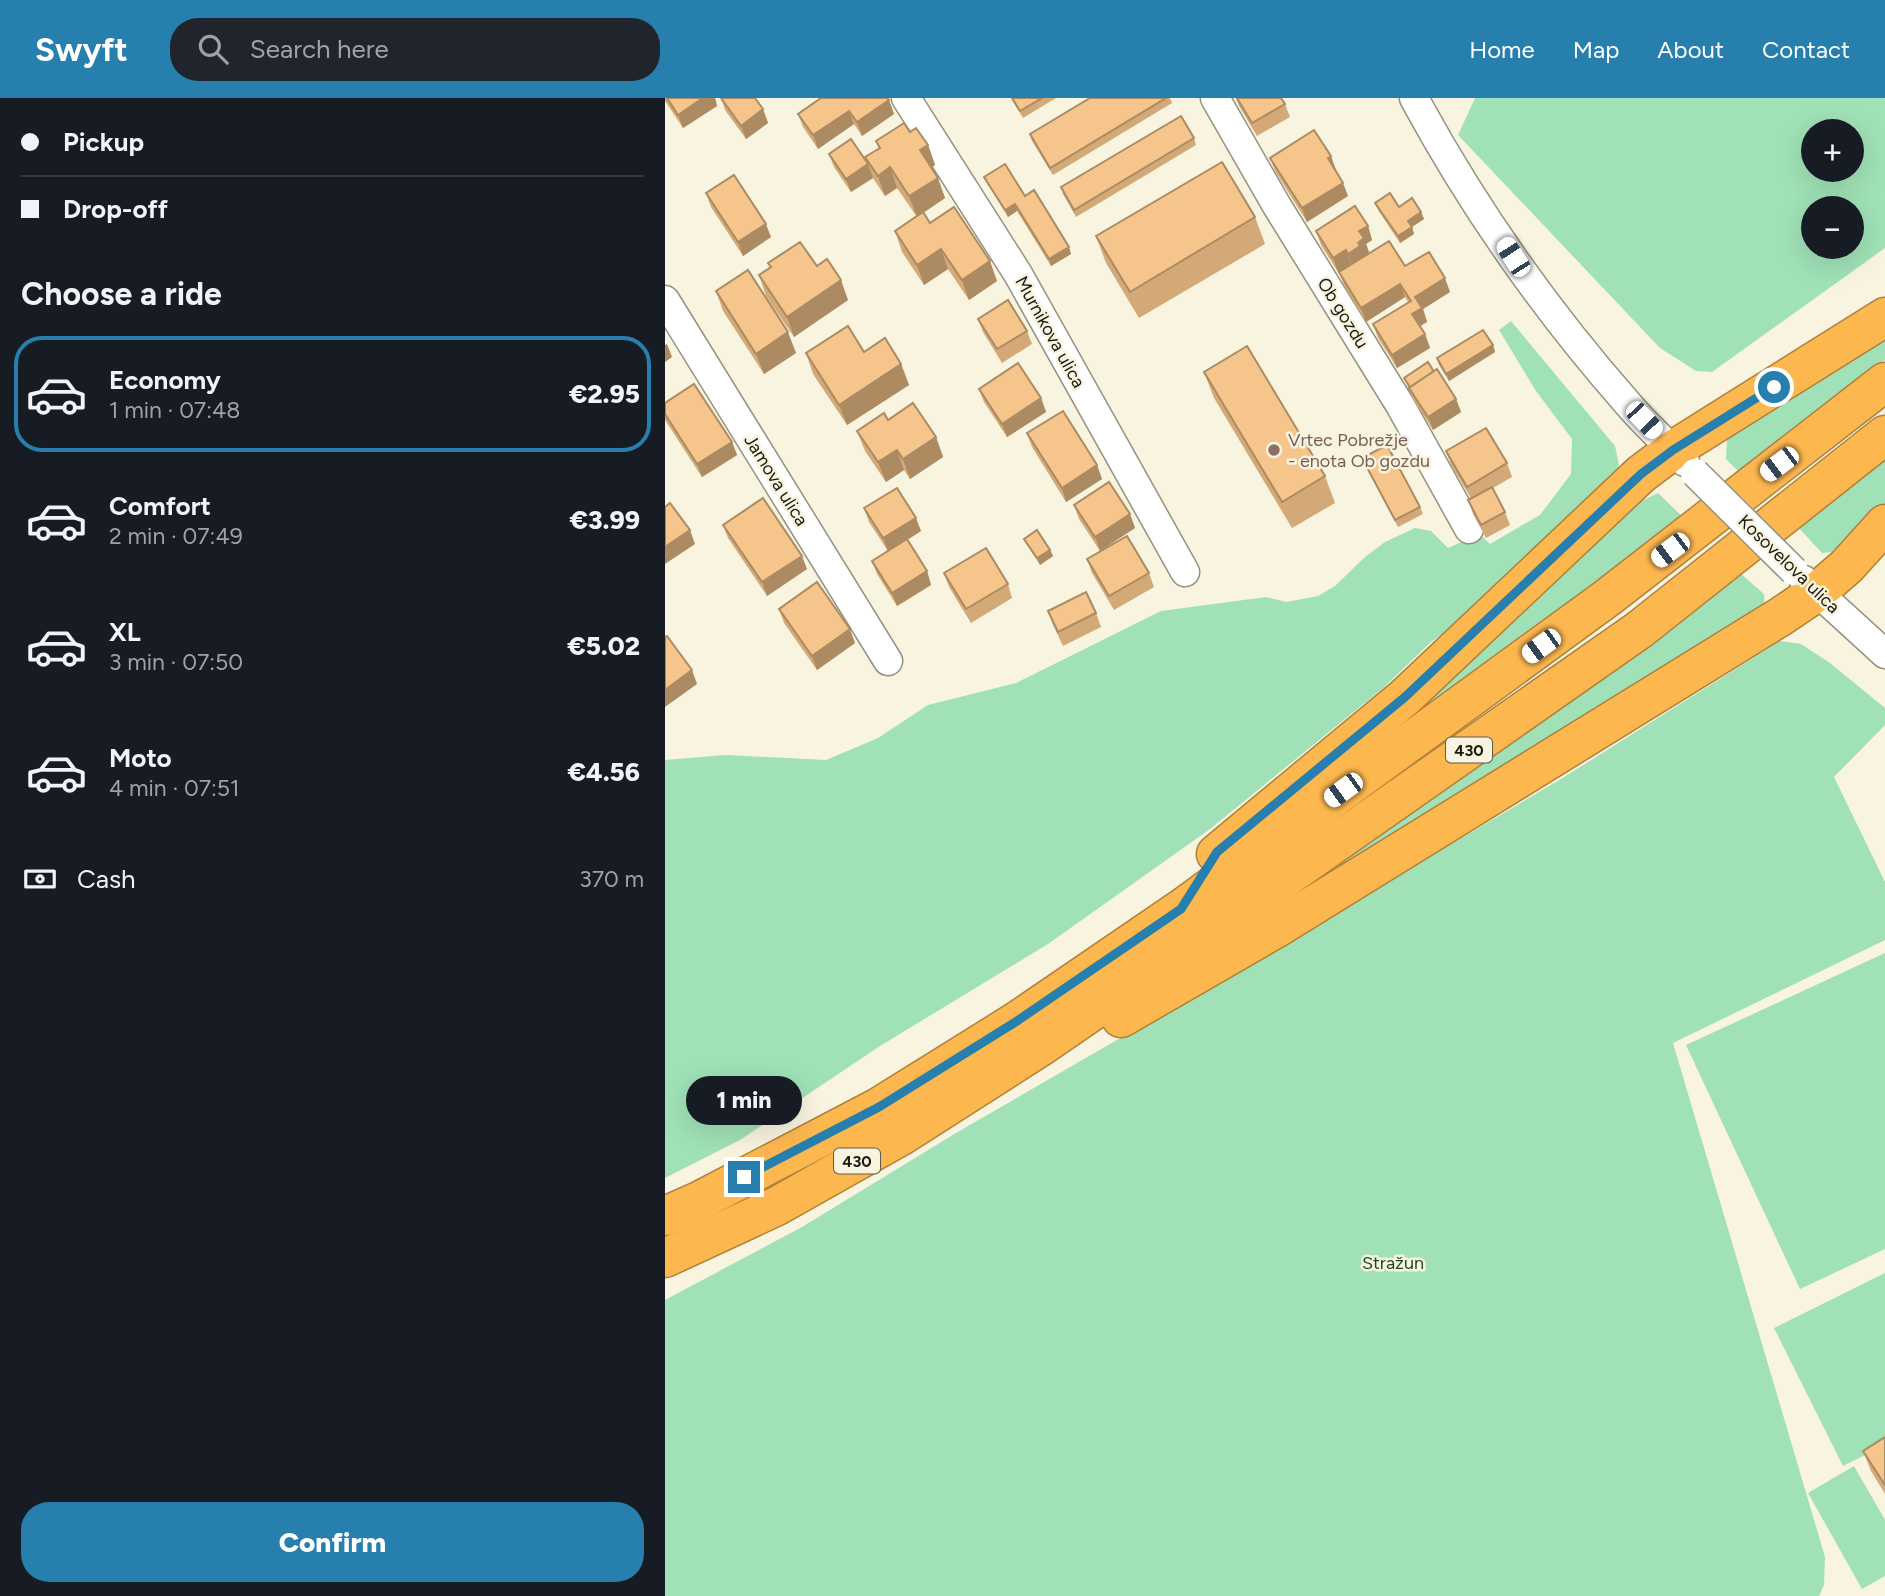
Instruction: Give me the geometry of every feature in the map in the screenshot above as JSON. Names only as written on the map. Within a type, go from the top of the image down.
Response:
[{"type":"highway","points":[[1181,909],[1217,852],[1405,697],[1641,474],[1684,461],[1885,317]]},
{"type":"highway","name":"430","points":[[665,1216],[879,1107],[1017,1021],[1181,909],[1607,598],[1885,382]]},
{"type":"highway","name":"430","points":[[665,1258],[776,1206],[890,1143],[1040,1047],[1639,630],[1885,435]]},
{"type":"highway","points":[[1040,1047],[1122,1017],[1275,929],[1806,582],[1847,566],[1885,524]]},
{"type":"street","name":"Murnikova ulica","points":[[906,98],[1018,274],[1185,572]]},
{"type":"street","name":"Ob gozdu","points":[[1215,98],[1277,206],[1401,405],[1469,529]]},
{"type":"street","name":"Kosovelova ulica","points":[[1414,98],[1524,275],[1629,405],[1806,582],[1885,654]]},
{"type":"street","name":"Jamova ulica","points":[[665,300],[888,661]]},
{"type":"green space","points":[[1475,98],[1885,98],[1885,248],[1712,372],[1696,371],[1660,348],[1458,135]]},
{"type":"green space","points":[[1511,321],[1615,446],[1619,465],[1611,482],[1486,602],[1431,642],[1383,688],[1210,829],[1048,944],[880,1046],[740,1140],[665,1178],[665,760],[725,755],[826,760],[878,738],[928,705],[1016,683],[1161,611],[1266,597],[1286,602],[1318,596],[1335,586],[1385,542],[1415,528],[1431,531],[1448,548],[1480,534],[1490,544],[1540,515],[1571,474],[1572,439],[1536,391],[1499,330]]},
{"type":"green space","points":[[1885,330],[1885,360],[1742,475],[1726,459],[1727,437]]},
{"type":"green space","points":[[1885,455],[1885,509],[1841,551],[1822,553],[1797,526]]},
{"type":"green space","points":[[1658,493],[1687,521],[1322,790],[1641,501]]},
{"type":"green space","points":[[1741,574],[1764,594],[1765,613],[1165,984],[1655,638]]},
{"type":"green space","name":"Stražun","points":[[1780,641],[1801,644],[1830,663],[1885,708],[1885,725],[1834,777],[1885,882],[1885,940],[1673,1043],[1825,1557],[1824,1585],[1819,1596],[665,1596],[665,1300],[802,1227],[956,1133],[1561,779]]},
{"type":"green space","points":[[1885,953],[1885,1249],[1800,1289],[1686,1045]]},
{"type":"green space","points":[[1885,1273],[1885,1445],[1843,1466],[1774,1328]]},
{"type":"green space","points":[[1854,1466],[1885,1520],[1885,1576],[1862,1589],[1808,1493]]},
{"type":"building","points":[[667,98],[703,98],[678,115]]},
{"type":"building","points":[[721,98],[755,98],[763,109],[741,126]]},
{"type":"building","points":[[821,98],[889,100],[857,122],[849,111],[813,135],[798,114]]},
{"type":"building","points":[[1012,98],[1042,98],[1020,111]]},
{"type":"building","points":[[1090,98],[1166,98],[1050,168],[1030,134]]},
{"type":"building","points":[[1237,98],[1281,98],[1285,104],[1252,123]]},
{"type":"building","points":[[1181,116],[1194,138],[1074,210],[1061,187]]},
{"type":"building","points":[[904,123],[910,132],[916,128],[928,145],[920,150],[938,178],[909,196],[890,167],[878,176],[865,157],[880,148],[876,141]]},
{"type":"building","points":[[1314,130],[1331,156],[1328,158],[1343,183],[1302,208],[1270,158]]},
{"type":"building","points":[[851,139],[868,164],[846,179],[829,154]]},
{"type":"building","points":[[1222,162],[1255,217],[1130,292],[1096,236]]},
{"type":"building","points":[[1005,164],[1025,196],[1034,190],[1069,247],[1049,259],[1015,204],[1005,210],[984,177]]},
{"type":"building","points":[[734,175],[766,224],[738,242],[706,193]]},
{"type":"building","points":[[1390,193],[1399,207],[1412,198],[1421,212],[1408,221],[1412,227],[1398,236],[1375,203]]},
{"type":"building","points":[[1355,206],[1368,226],[1359,231],[1364,238],[1358,243],[1360,246],[1348,254],[1346,250],[1333,258],[1316,231]]},
{"type":"building","points":[[954,207],[990,261],[962,280],[941,249],[917,265],[895,231],[923,212],[930,223]]},
{"type":"building","points":[[1389,241],[1405,266],[1429,252],[1445,278],[1415,297],[1422,308],[1412,314],[1425,334],[1392,355],[1373,324],[1411,301],[1400,284],[1361,308],[1339,272]]},
{"type":"building","points":[[800,242],[817,266],[827,259],[841,280],[787,317],[759,275],[771,267],[768,263]]},
{"type":"building","points":[[748,270],[788,332],[756,354],[716,291]]},
{"type":"building","points":[[1008,300],[1027,331],[997,349],[978,319]]},
{"type":"building","points":[[848,326],[864,352],[885,338],[901,364],[839,405],[806,353]]},
{"type":"building","points":[[1483,330],[1493,345],[1446,374],[1437,358]]},
{"type":"building","name":"Vrtec Pobrežje - enota Ob gozdu","points":[[1247,346],[1325,476],[1282,502],[1204,372]]},
{"type":"building","points":[[1428,362],[1434,372],[1410,387],[1404,378]]},
{"type":"building","points":[[1018,363],[1041,398],[1002,424],[979,389]]},
{"type":"building","points":[[1437,369],[1456,399],[1428,417],[1409,388]]},
{"type":"building","points":[[694,384],[732,442],[697,464],[665,414],[665,403]]},
{"type":"building","points":[[913,403],[936,437],[903,459],[897,450],[878,462],[857,431],[884,413],[888,420]]},
{"type":"building","points":[[1063,411],[1097,465],[1062,488],[1027,433]]},
{"type":"building","points":[[1486,428],[1507,463],[1467,487],[1446,451]]},
{"type":"building","points":[[1387,445],[1420,507],[1395,520],[1362,458]]},
{"type":"building","points":[[1109,482],[1130,514],[1095,537],[1074,505]]},
{"type":"building","points":[[1492,487],[1505,512],[1481,525],[1468,500]]},
{"type":"building","points":[[897,488],[916,518],[883,538],[864,508]]},
{"type":"building","points":[[763,498],[802,556],[762,582],[723,525]]},
{"type":"building","points":[[670,503],[690,530],[665,547],[665,507]]},
{"type":"building","points":[[1037,530],[1050,550],[1037,558],[1024,539]]},
{"type":"building","points":[[1127,536],[1149,573],[1109,596],[1087,559]]},
{"type":"building","points":[[907,539],[927,571],[892,593],[872,561]]},
{"type":"building","points":[[986,548],[1008,584],[966,609],[944,573]]},
{"type":"building","points":[[817,582],[850,629],[812,656],[779,609]]},
{"type":"building","points":[[1086,592],[1096,613],[1058,632],[1048,611]]},
{"type":"building","points":[[667,636],[692,670],[665,690],[665,637]]},
{"type":"building","points":[[1885,1437],[1885,1485],[1863,1451]]},
{"type":"place","name":"Vrtec Pobrežje - enota Ob gozdu","points":[[1274,450]]},
{"type":"route","points":[[744,1177],[879,1107],[1017,1021],[1181,909],[1217,852],[1405,697],[1641,474],[1673,450],[1774,387]]}]
